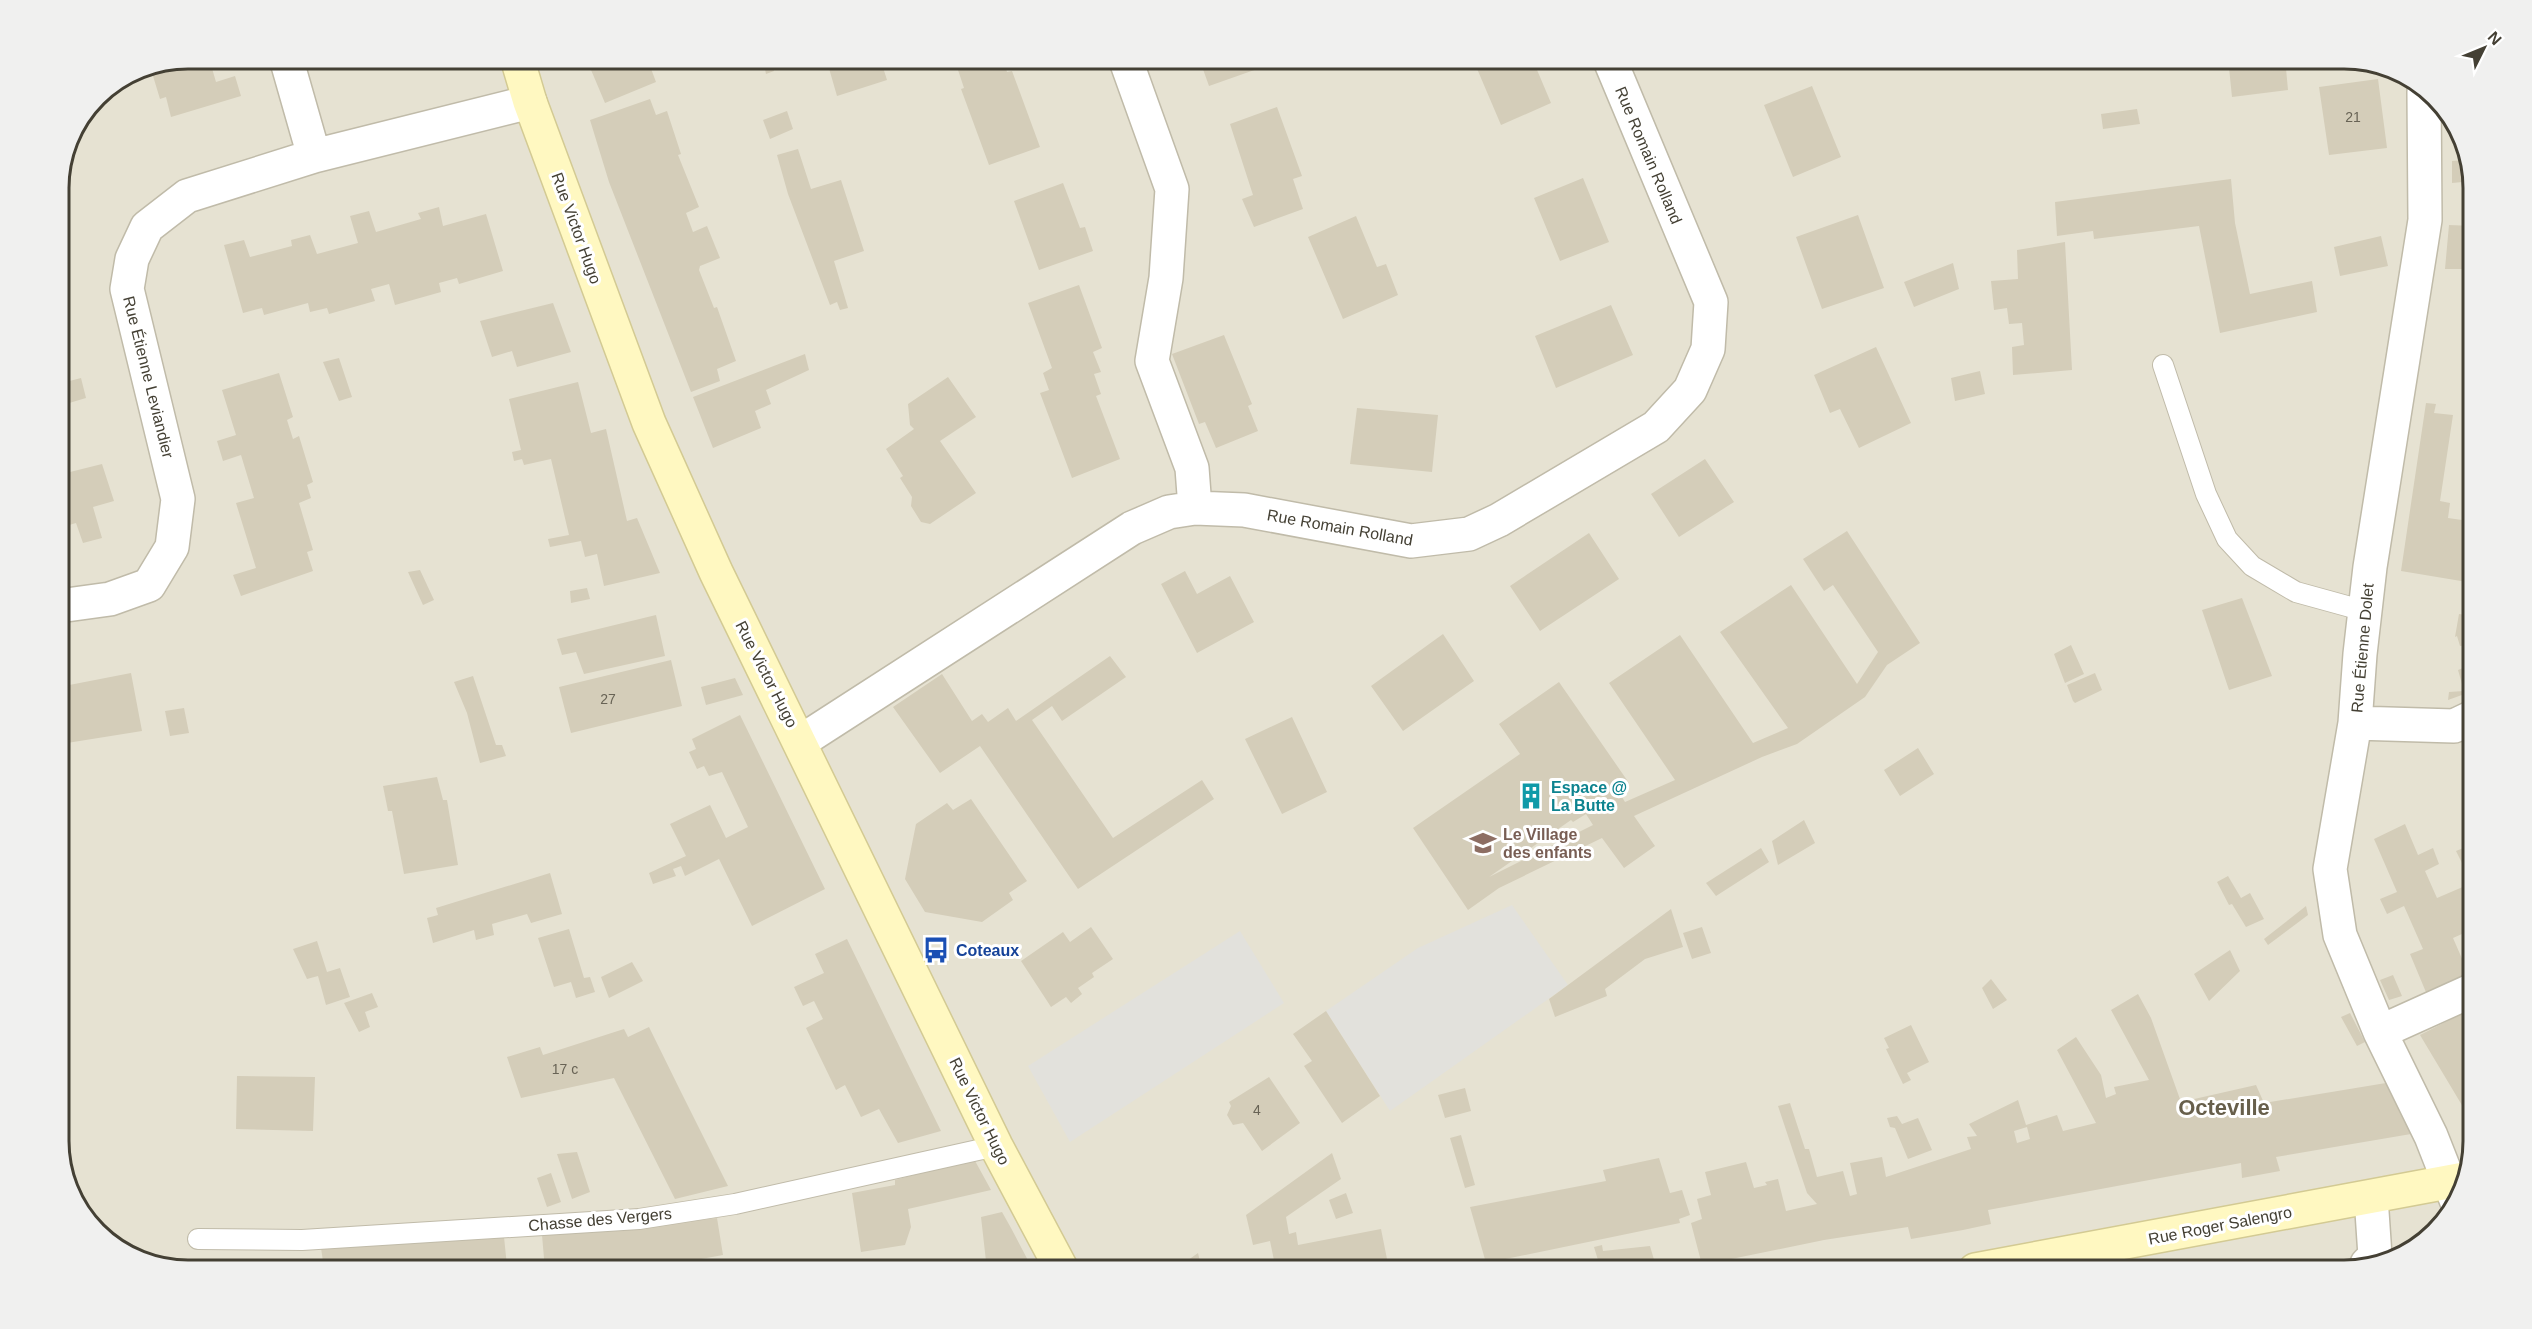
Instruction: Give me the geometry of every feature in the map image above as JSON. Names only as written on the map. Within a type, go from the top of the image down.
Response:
[{"type":"main road","name":"Rue Victor Hugo","points":[[520,69],[530,102],[649,423],[716,573],[996,1146],[1057,1260]]},
{"type":"main road","name":"Rue Roger Salengro","points":[[2030,1260],[2371,1197],[2453,1188]]},
{"type":"street","points":[[289,69],[315,156]]},
{"type":"street","points":[[1129,69],[1172,189],[1166,278],[1152,361],[1192,468],[1195,508]]},
{"type":"street","name":"Rue Romain Rolland","points":[[800,742],[1132,528],[1169,512],[1195,508],[1244,510],[1411,542],[1469,534],[1499,520],[1656,428],[1690,390],[1708,349],[1711,302],[1614,69]]},
{"type":"street","name":"Rue Étienne Dolet","points":[[2424,101],[2425,220],[2365,611],[2355,723],[2330,869],[2340,935],[2380,1032],[2455,1184]]},
{"type":"street","name":"Rue Étienne Leviandier","points":[[69,605],[110,599],[149,585],[172,547],[178,499],[127,289],[132,259],[147,227],[187,196],[315,156],[530,102]]},
{"type":"street","points":[[2355,723],[2454,726],[2463,722]]},
{"type":"street","points":[[2380,1032],[2463,995]]},
{"type":"street","points":[[2371,1197],[2375,1256]]},
{"type":"lane","points":[[2163,365],[2206,494],[2227,539],[2252,566],[2296,592],[2365,611]]},
{"type":"lane","name":"Chasse des Vergers","points":[[198,1239],[302,1240],[639,1219],[735,1204],[996,1146]]},
{"type":"shaded area","points":[[180,69],[2344,69],[2375,73],[2397,81],[2422,99],[2443,122],[2457,150],[2463,180],[2463,1141],[2461,1164],[2451,1194],[2433,1219],[2410,1240],[2382,1254],[2344,1260],[188,1260],[157,1256],[135,1248],[110,1230],[89,1207],[75,1179],[69,1149],[69,180],[73,157],[81,135],[89,122],[110,99],[135,81],[165,71]]},
{"type":"shaded area","points":[[1512,905],[1568,985],[1390,1111],[1326,1011],[1418,948]]},
{"type":"shaded area","points":[[1240,931],[1284,1003],[1070,1142],[1028,1066]]},
{"type":"building","points":[[180,69],[212,69],[216,82],[235,76],[241,96],[171,117],[166,97],[160,99],[153,74]]},
{"type":"building","points":[[591,69],[651,69],[656,82],[605,103]]},
{"type":"building","points":[[765,69],[773,69],[774,71],[766,74]]},
{"type":"building","points":[[829,69],[884,69],[887,80],[837,96]]},
{"type":"building","points":[[958,69],[1012,71],[1040,147],[989,165],[961,89],[964,88]]},
{"type":"building","points":[[1203,69],[1257,69],[1209,86]]},
{"type":"building","points":[[1477,69],[1537,69],[1551,103],[1501,125]]},
{"type":"building","points":[[2229,69],[2286,69],[2288,90],[2232,97]]},
{"type":"building","points":[[2378,79],[2387,148],[2329,155],[2319,87]]},
{"type":"building","points":[[1812,86],[1841,157],[1793,177],[1764,105]]},
{"type":"building","points":[[650,99],[656,115],[667,111],[681,154],[678,155],[699,207],[686,213],[693,232],[707,226],[720,258],[700,266],[699,270],[714,308],[717,307],[736,361],[717,369],[720,381],[691,392],[609,182],[590,120]]},
{"type":"building","points":[[1277,107],[1302,176],[1293,179],[1303,209],[1254,227],[1242,199],[1253,195],[1230,124]]},
{"type":"building","points":[[2137,109],[2140,124],[2103,129],[2101,114]]},
{"type":"building","points":[[787,111],[793,129],[770,139],[763,120]]},
{"type":"building","points":[[798,149],[811,189],[841,180],[864,251],[834,261],[848,308],[840,310],[837,302],[830,305],[788,194],[777,155]]},
{"type":"building","points":[[2460,160],[2463,182],[2452,183],[2452,161]]},
{"type":"building","points":[[1583,178],[1609,242],[1560,261],[1534,198]]},
{"type":"building","points":[[2231,179],[2235,223],[2250,294],[2312,281],[2317,312],[2220,333],[2199,226],[2094,239],[2093,231],[2057,236],[2055,202]]},
{"type":"building","points":[[1063,183],[1080,228],[1085,227],[1093,251],[1039,270],[1014,201]]},
{"type":"building","points":[[439,207],[443,226],[486,214],[503,271],[459,284],[457,278],[439,283],[441,292],[395,305],[389,284],[371,289],[375,301],[329,314],[327,308],[310,312],[308,303],[264,315],[262,308],[243,313],[224,245],[244,240],[250,257],[292,246],[291,240],[310,235],[317,254],[358,243],[350,216],[369,211],[376,232],[421,219],[418,213]]},
{"type":"building","points":[[1858,215],[1884,288],[1822,309],[1796,237]]},
{"type":"building","points":[[1356,216],[1377,267],[1386,264],[1398,295],[1343,319],[1308,237]]},
{"type":"building","points":[[2449,225],[2463,226],[2463,269],[2445,269]]},
{"type":"building","points":[[2381,236],[2388,266],[2340,276],[2334,247]]},
{"type":"building","points":[[2065,242],[2072,370],[2013,375],[2012,347],[2024,345],[2022,323],[2009,324],[2007,308],[1994,310],[1991,281],[2018,279],[2017,250]]},
{"type":"building","points":[[1953,263],[1959,289],[1914,307],[1904,282]]},
{"type":"building","points":[[1079,285],[1102,348],[1093,352],[1101,372],[1094,374],[1101,394],[1096,396],[1120,459],[1072,478],[1040,393],[1049,390],[1043,373],[1052,368],[1028,303]]},
{"type":"building","points":[[553,303],[571,352],[517,367],[512,351],[492,357],[480,321]]},
{"type":"building","points":[[1611,305],[1633,355],[1556,388],[1535,336]]},
{"type":"building","points":[[1224,335],[1252,404],[1248,406],[1258,431],[1216,448],[1205,422],[1199,424],[1172,354]]},
{"type":"building","points":[[1876,347],[1911,423],[1859,448],[1840,409],[1830,413],[1814,375]]},
{"type":"building","points":[[805,354],[809,370],[766,390],[771,404],[755,411],[761,428],[713,448],[693,397]]},
{"type":"building","points":[[339,358],[352,397],[339,401],[323,362]]},
{"type":"building","points":[[1980,371],[1985,394],[1955,401],[1951,378]]},
{"type":"building","points":[[279,373],[293,417],[287,420],[293,439],[299,436],[313,482],[307,485],[311,498],[299,503],[313,550],[307,552],[313,571],[241,596],[233,575],[256,568],[236,503],[254,498],[241,455],[223,461],[217,441],[236,435],[222,390]]},
{"type":"building","points":[[948,377],[976,417],[940,441],[976,493],[930,524],[921,522],[911,506],[912,497],[900,478],[903,476],[886,449],[914,429],[910,425],[908,404]]},
{"type":"building","points":[[81,378],[86,398],[69,403],[69,381]]},
{"type":"building","points":[[578,382],[591,433],[606,429],[627,521],[637,518],[660,573],[604,586],[597,554],[585,557],[581,541],[550,547],[548,539],[569,535],[551,459],[524,465],[522,459],[514,461],[512,452],[521,450],[509,399]]},
{"type":"building","points":[[2426,403],[2436,404],[2434,413],[2453,415],[2440,501],[2450,503],[2448,518],[2463,520],[2463,581],[2401,571]]},
{"type":"building","points":[[1357,408],[1438,415],[1432,472],[1350,464]]},
{"type":"building","points":[[1705,459],[1734,502],[1679,537],[1651,494]]},
{"type":"building","points":[[102,464],[114,501],[93,507],[102,538],[83,543],[76,523],[69,525],[69,472]]},
{"type":"building","points":[[1847,531],[1920,643],[1887,665],[1865,697],[1797,744],[1762,757],[1634,816],[1655,846],[1624,868],[1602,838],[1499,888],[1468,910],[1413,828],[1520,754],[1499,724],[1559,682],[1629,783],[1619,792],[1625,802],[1675,780],[1609,683],[1680,635],[1753,743],[1788,728],[1720,632],[1791,585],[1857,684],[1878,652],[1833,585],[1824,591],[1803,559]],"holes":[[[1586,814],[1593,825],[1489,877],[1571,820],[1573,822]]]},
{"type":"building","points":[[1589,533],[1619,579],[1540,631],[1510,586]]},
{"type":"building","points":[[420,570],[434,600],[423,605],[408,572]]},
{"type":"building","points":[[1185,571],[1197,594],[1230,576],[1254,622],[1197,653],[1161,584]]},
{"type":"building","points":[[587,588],[590,599],[571,603],[570,591]]},
{"type":"building","points":[[2242,598],[2272,676],[2229,690],[2202,610]]},
{"type":"building","points":[[2459,614],[2463,615],[2463,646],[2460,646],[2457,636],[2455,637]]},
{"type":"building","points":[[656,615],[665,656],[584,674],[576,652],[562,655],[557,639]]},
{"type":"building","points":[[1443,634],[1474,681],[1403,731],[1371,686]]},
{"type":"building","points":[[2071,645],[2084,674],[2065,683],[2054,654]]},
{"type":"building","points":[[1110,656],[1126,677],[1062,721],[1052,706],[1032,720],[1113,838],[1202,780],[1214,799],[1078,889],[980,746],[940,773],[893,707],[942,674],[972,721],[982,714],[988,722],[1008,708],[1016,721]]},
{"type":"building","points":[[671,660],[682,706],[571,733],[559,687]]},
{"type":"building","points":[[2463,668],[2463,688],[2458,670]]},
{"type":"building","points":[[131,673],[142,731],[69,743],[69,685]]},
{"type":"building","points":[[2095,673],[2102,690],[2075,703],[2067,685]]},
{"type":"building","points":[[473,676],[496,745],[502,745],[506,756],[480,763],[467,713],[454,682]]},
{"type":"building","points":[[735,678],[743,695],[706,705],[701,687]]},
{"type":"building","points":[[2463,691],[2463,695],[2448,700],[2449,692]]},
{"type":"building","points":[[184,708],[189,733],[170,736],[165,711]]},
{"type":"building","points":[[740,715],[825,889],[752,926],[719,859],[685,876],[681,866],[673,869],[676,876],[653,884],[649,873],[686,856],[670,824],[710,805],[726,838],[748,827],[722,772],[709,776],[704,766],[697,769],[689,752],[696,749],[692,739]]},
{"type":"building","points":[[1292,717],[1327,792],[1282,814],[1245,739]]},
{"type":"building","points":[[1918,748],[1934,774],[1900,796],[1884,770]]},
{"type":"building","points":[[437,777],[443,800],[447,800],[458,865],[404,874],[392,811],[388,811],[383,786]]},
{"type":"building","points":[[971,799],[1027,881],[1009,893],[1013,900],[982,922],[925,912],[905,879],[916,824],[947,803],[953,810]]},
{"type":"building","points":[[1804,820],[1815,843],[1778,865],[1772,841]]},
{"type":"building","points":[[2405,824],[2418,855],[2433,848],[2439,864],[2425,871],[2437,898],[2463,887],[2463,934],[2453,938],[2463,961],[2463,980],[2428,997],[2410,954],[2423,949],[2404,906],[2387,914],[2380,899],[2397,892],[2374,839]]},
{"type":"building","points":[[1761,848],[1769,862],[1716,896],[1706,883]]},
{"type":"building","points":[[2463,848],[2463,865],[2456,851]]},
{"type":"building","points":[[550,873],[562,914],[531,923],[527,914],[492,924],[494,935],[476,940],[474,930],[433,943],[427,918],[438,915],[436,908]]},
{"type":"building","points":[[2228,876],[2241,898],[2250,893],[2264,919],[2246,927],[2232,904],[2229,905],[2217,882]]},
{"type":"building","points":[[2306,906],[2308,915],[2268,945],[2264,939]]},
{"type":"building","points":[[1671,909],[1683,947],[1645,959],[1605,989],[1607,996],[1555,1017],[1549,999]]},
{"type":"building","points":[[1091,927],[1113,959],[1092,973],[1094,977],[1078,988],[1082,994],[1071,1003],[1066,997],[1051,1007],[1021,961],[1063,932],[1070,942]]},
{"type":"building","points":[[1702,927],[1711,953],[1692,959],[1683,933]]},
{"type":"building","points":[[569,929],[584,978],[590,977],[595,992],[576,998],[571,982],[554,987],[538,938]]},
{"type":"building","points":[[847,939],[941,1131],[898,1143],[879,1109],[861,1117],[845,1085],[836,1090],[806,1028],[823,1019],[814,1001],[803,1006],[794,987],[824,973],[815,954]]},
{"type":"building","points":[[317,941],[327,972],[340,968],[350,997],[326,1005],[318,976],[307,979],[293,949]]},
{"type":"building","points":[[2230,950],[2240,971],[2209,1001],[2194,974]]},
{"type":"building","points":[[632,962],[643,981],[609,998],[601,977]]},
{"type":"building","points":[[2393,975],[2402,996],[2389,1000],[2380,980]]},
{"type":"building","points":[[1991,979],[2007,1000],[1993,1009],[1982,988]]},
{"type":"building","points":[[372,993],[378,1007],[365,1012],[370,1027],[359,1032],[344,1003]]},
{"type":"building","points":[[2138,994],[2151,1018],[2181,1102],[2256,1085],[2264,1103],[2386,1083],[2411,1134],[2276,1157],[2280,1171],[2242,1178],[2241,1163],[1988,1210],[1991,1224],[1963,1230],[1911,1239],[1908,1227],[1824,1240],[1726,1260],[1701,1260],[1691,1223],[1702,1219],[1697,1199],[1711,1195],[1705,1172],[1746,1162],[1754,1188],[1778,1179],[1786,1211],[1817,1204],[1807,1193],[1778,1106],[1790,1103],[1805,1149],[1809,1149],[1817,1177],[1843,1171],[1850,1196],[1857,1194],[1850,1163],[1882,1157],[1886,1177],[1971,1149],[1967,1137],[1977,1136],[1969,1124],[2018,1100],[2026,1125],[2057,1115],[2063,1131],[2096,1123],[2057,1050],[2076,1037],[2101,1075],[2106,1098],[2116,1094],[2114,1087],[2149,1080],[2111,1010]],"holes":[[[2027,1127],[2030,1139],[2017,1143],[2014,1131]]]},
{"type":"building","points":[[1326,1011],[1380,1096],[1342,1123],[1304,1066],[1312,1061],[1293,1034]]},
{"type":"building","points":[[2350,1013],[2365,1042],[2357,1046],[2341,1017]]},
{"type":"building","points":[[2463,1013],[2463,1107],[2420,1035]]},
{"type":"building","points":[[1911,1025],[1929,1062],[1907,1073],[1911,1080],[1903,1084],[1886,1049],[1889,1048],[1884,1038]]},
{"type":"building","points":[[649,1027],[728,1186],[675,1199],[614,1078],[521,1098],[507,1057],[540,1047],[543,1055],[624,1029],[628,1037]]},
{"type":"building","points":[[237,1076],[315,1077],[313,1131],[236,1129]]},
{"type":"building","points":[[1269,1077],[1300,1123],[1262,1151],[1243,1123],[1233,1125],[1227,1115],[1231,1106],[1229,1102]]},
{"type":"building","points":[[1465,1088],[1471,1111],[1445,1118],[1438,1095]]},
{"type":"building","points":[[1897,1116],[1902,1124],[1918,1118],[1932,1150],[1908,1159],[1895,1128],[1890,1127],[1887,1118]]},
{"type":"building","points":[[1461,1135],[1475,1185],[1465,1188],[1450,1138]]},
{"type":"building","points":[[577,1152],[590,1192],[572,1199],[557,1154]]},
{"type":"building","points":[[1332,1153],[1341,1179],[1286,1217],[1289,1234],[1296,1232],[1298,1245],[1381,1229],[1387,1260],[1274,1260],[1270,1241],[1253,1245],[1246,1215]]},
{"type":"building","points":[[1659,1158],[1670,1193],[1682,1190],[1690,1215],[1679,1219],[1680,1223],[1501,1260],[1485,1260],[1470,1207],[1606,1181],[1603,1170]]},
{"type":"building","points":[[974,1159],[991,1190],[908,1209],[911,1227],[905,1245],[861,1252],[852,1193],[895,1185],[895,1180]]},
{"type":"building","points":[[551,1173],[561,1202],[547,1207],[537,1178]]},
{"type":"building","points":[[1346,1193],[1353,1213],[1336,1219],[1329,1200]]},
{"type":"building","points":[[1002,1212],[1028,1260],[986,1260],[981,1217]]},
{"type":"building","points":[[717,1218],[723,1255],[696,1260],[544,1260],[542,1235],[634,1228]]},
{"type":"building","points":[[504,1237],[506,1260],[323,1260],[321,1248]]},
{"type":"building","points":[[1602,1245],[1603,1251],[1650,1246],[1654,1260],[1598,1260],[1594,1247]]},
{"type":"building","points":[[1198,1253],[1200,1260],[1188,1260]]},
{"type":"place","name":"Espace @ La Butte","points":[[1531,796]]},
{"type":"place","name":"Le Village des enfants","points":[[1483,843]]},
{"type":"place","name":"Coteaux","points":[[936,950]]},
{"type":"district","name":"Octeville","points":[[2224,1107]]}]
